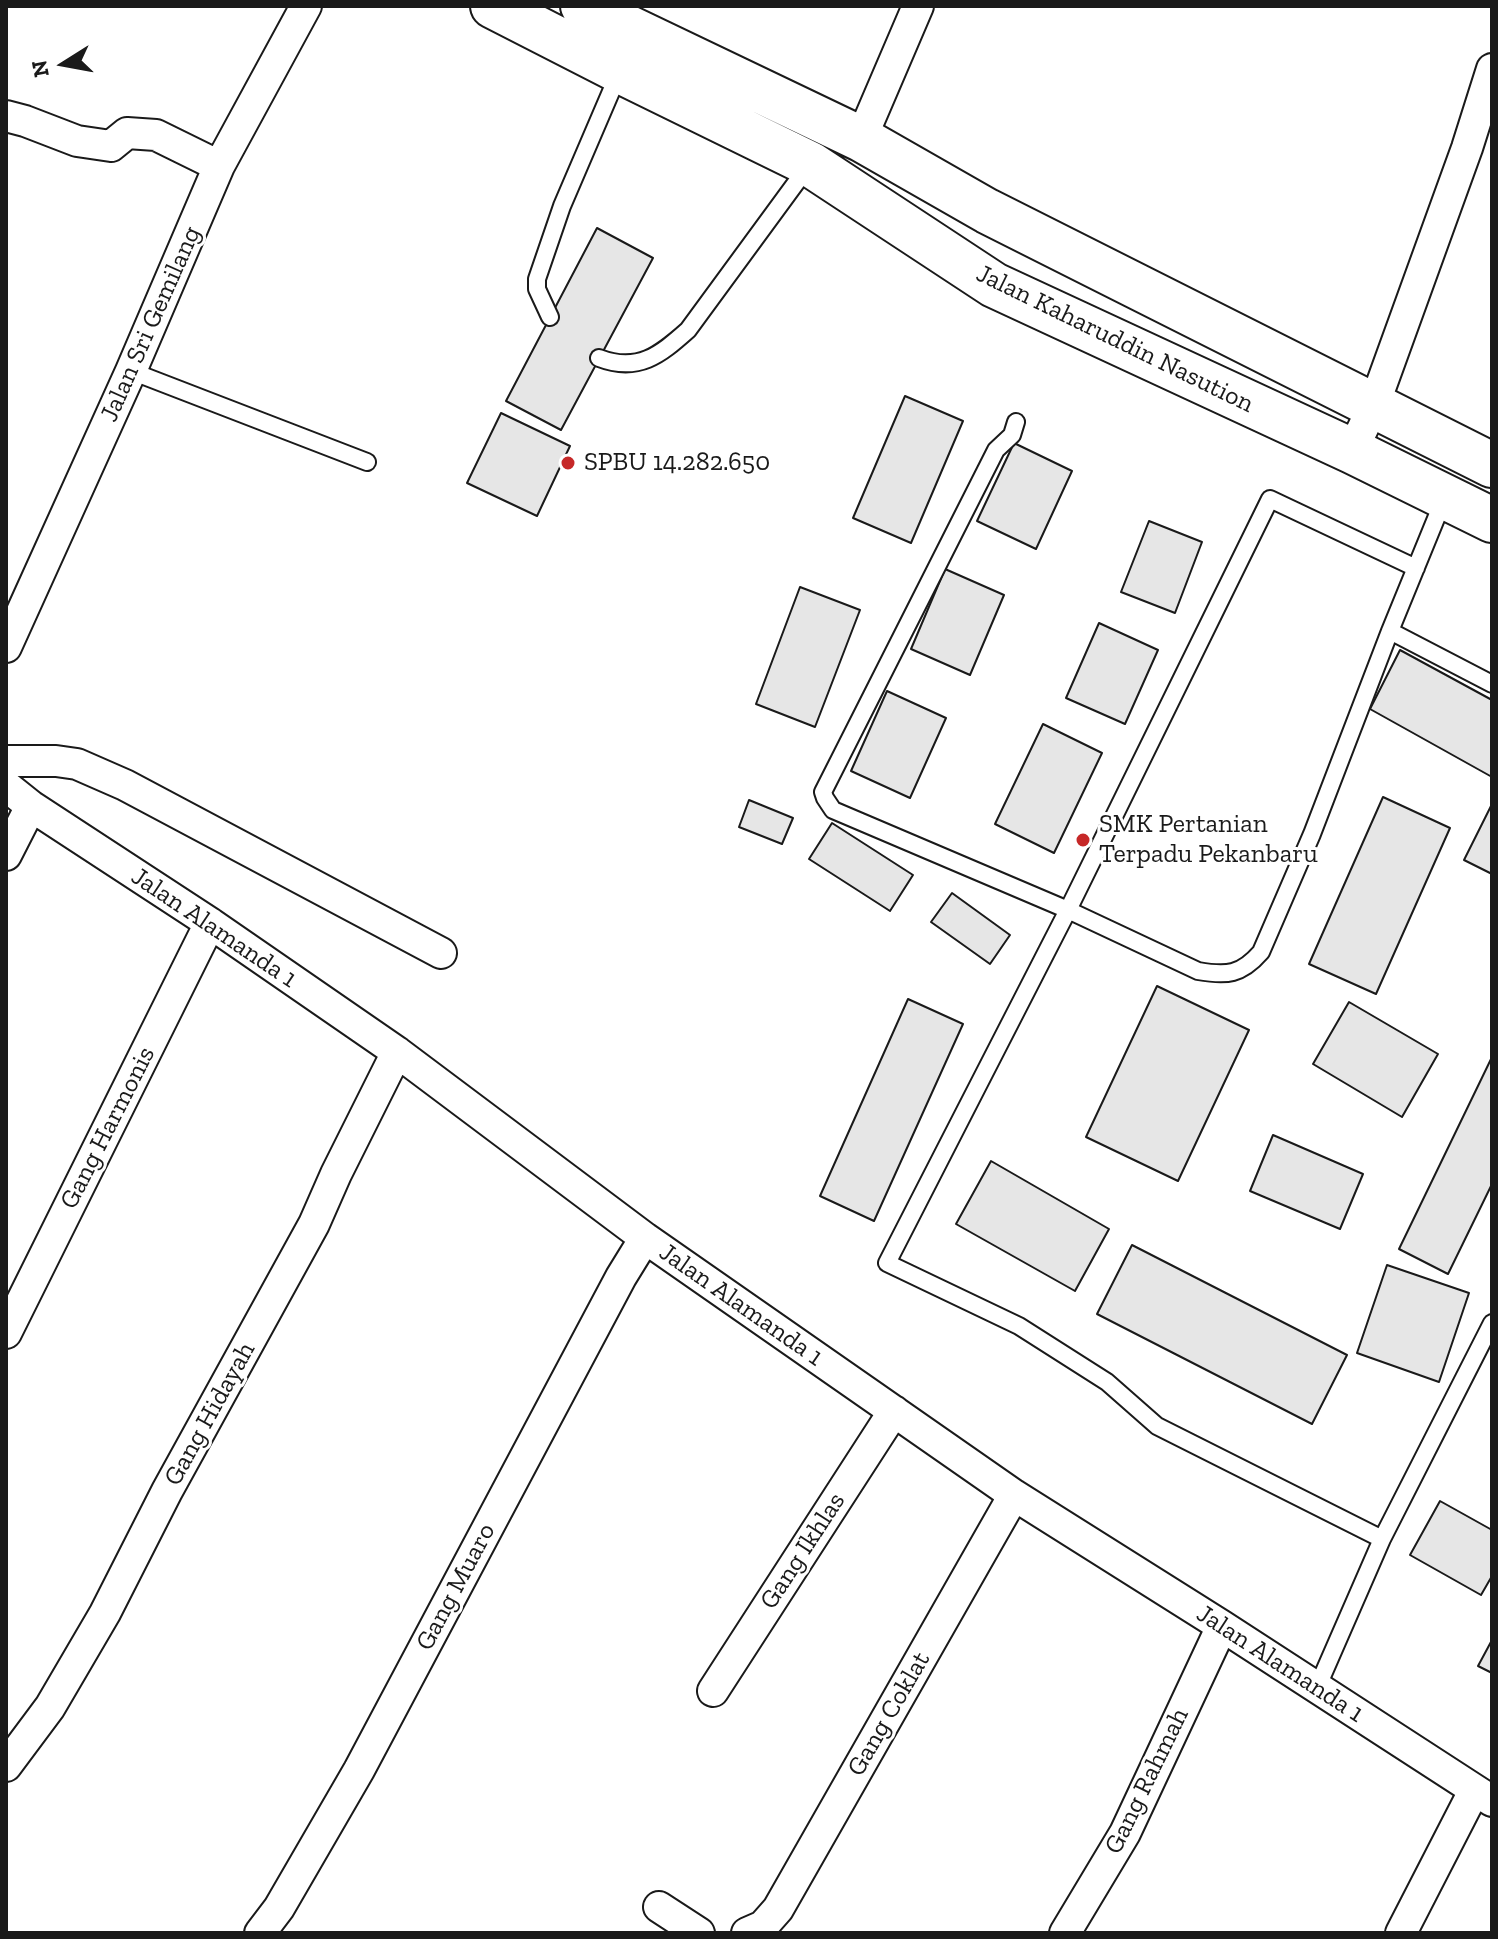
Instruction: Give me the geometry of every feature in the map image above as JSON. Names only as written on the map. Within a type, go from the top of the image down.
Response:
[{"type":"highway","name":"Jalan Kaharuddin Nasution","points":[[493,6],[810,164],[994,285],[1352,451],[1492,520]]},
{"type":"highway","points":[[583,6],[861,139],[987,211],[1492,465]]},
{"type":"street","name":"Jalan Sri Gemilang","points":[[6,647],[131,371],[219,166],[306,6]]},
{"type":"street","points":[[861,139],[918,6]]},
{"type":"street","points":[[1352,451],[1374,405],[1467,148],[1492,69]]},
{"type":"street","points":[[6,116],[77,141],[111,146],[127,133],[156,135],[219,166]]},
{"type":"street","points":[[6,761],[77,764],[125,785],[441,953]]},
{"type":"street","name":"Jalan Alamanda 1","points":[[6,786],[31,806],[210,923],[397,1052],[645,1238],[1014,1495],[1483,1796]]},
{"type":"street","points":[[6,855],[31,806]]},
{"type":"street","name":"Gang Harmonis","points":[[6,1333],[210,923]]},
{"type":"street","name":"Gang Hidayah","points":[[6,1766],[50,1707],[105,1613],[167,1491],[314,1224],[397,1052]]},
{"type":"street","name":"Gang Muaro","points":[[260,1933],[279,1908],[359,1770],[621,1277],[645,1238]]},
{"type":"street","name":"Gang Ikhlas","points":[[713,1691],[894,1411]]},
{"type":"street","name":"Gang Coklat","points":[[754,1931],[778,1909],[1014,1495]]},
{"type":"street","name":"Gang Rahmah","points":[[1065,1933],[1125,1833],[1222,1626]]},
{"type":"street","points":[[1401,1933],[1483,1796]]},
{"type":"street","points":[[659,1907],[699,1933]]},
{"type":"lane","points":[[550,317],[537,289],[537,279],[562,206],[620,71]]},
{"type":"lane","points":[[599,358],[636,364],[664,351],[688,330],[810,164]]},
{"type":"lane","points":[[131,371],[367,462]]},
{"type":"lane","points":[[1016,422],[1012,435],[996,450],[823,792],[825,798],[833,810],[1068,910],[1198,971],[1215,974],[1249,967],[1261,952],[1312,834],[1445,496]]},
{"type":"lane","points":[[1382,1539],[1157,1426],[1107,1382],[1019,1326],[887,1263],[1068,910],[1270,499],[1416,568]]},
{"type":"lane","points":[[1390,631],[1492,684]]},
{"type":"lane","points":[[1317,1688],[1382,1539],[1492,1323]]},
{"type":"building","points":[[597,228],[653,258],[561,430],[506,401]]},
{"type":"building","points":[[905,396],[963,421],[911,543],[853,518]]},
{"type":"building","points":[[501,413],[570,446],[537,516],[467,483]]},
{"type":"building","points":[[1014,443],[1072,471],[1036,549],[977,521]]},
{"type":"building","points":[[1149,521],[1202,542],[1175,613],[1121,592]]},
{"type":"building","points":[[945,569],[1004,595],[970,675],[911,649]]},
{"type":"building","points":[[800,587],[860,610],[815,727],[756,704]]},
{"type":"building","points":[[1099,623],[1158,650],[1125,724],[1066,698]]},
{"type":"building","points":[[1400,650],[1492,700],[1492,777],[1370,709]]},
{"type":"building","points":[[887,691],[946,718],[910,798],[851,771]]},
{"type":"building","points":[[1043,724],[1102,753],[1054,853],[995,824]]},
{"type":"building","points":[[1383,797],[1450,828],[1376,994],[1309,964]]},
{"type":"building","points":[[749,800],[793,818],[782,844],[739,827]]},
{"type":"building","points":[[1492,804],[1492,874],[1464,860]]},
{"type":"building","points":[[832,823],[913,875],[890,911],[809,859]]},
{"type":"building","points":[[952,893],[1010,935],[990,964],[931,922]]},
{"type":"building","points":[[1157,986],[1249,1030],[1178,1181],[1086,1137]]},
{"type":"building","points":[[908,999],[963,1024],[874,1221],[820,1196]]},
{"type":"building","points":[[1349,1002],[1438,1054],[1402,1117],[1313,1064]]},
{"type":"building","points":[[1492,1057],[1492,1184],[1448,1274],[1399,1249]]},
{"type":"building","points":[[1273,1135],[1363,1174],[1340,1229],[1250,1191]]},
{"type":"building","points":[[991,1161],[1109,1229],[1075,1291],[956,1224]]},
{"type":"building","points":[[1132,1245],[1347,1355],[1312,1424],[1097,1314]]},
{"type":"building","points":[[1387,1265],[1469,1293],[1439,1382],[1357,1353]]},
{"type":"building","points":[[1440,1501],[1492,1530],[1492,1576],[1481,1595],[1410,1555]]},
{"type":"building","points":[[1492,1640],[1492,1673],[1478,1666]]},
{"type":"place","name":"SPBU 14.282.650","points":[[568,463]]},
{"type":"place","name":"SMK Pertanian Terpadu Pekanbaru","points":[[1083,840]]}]
